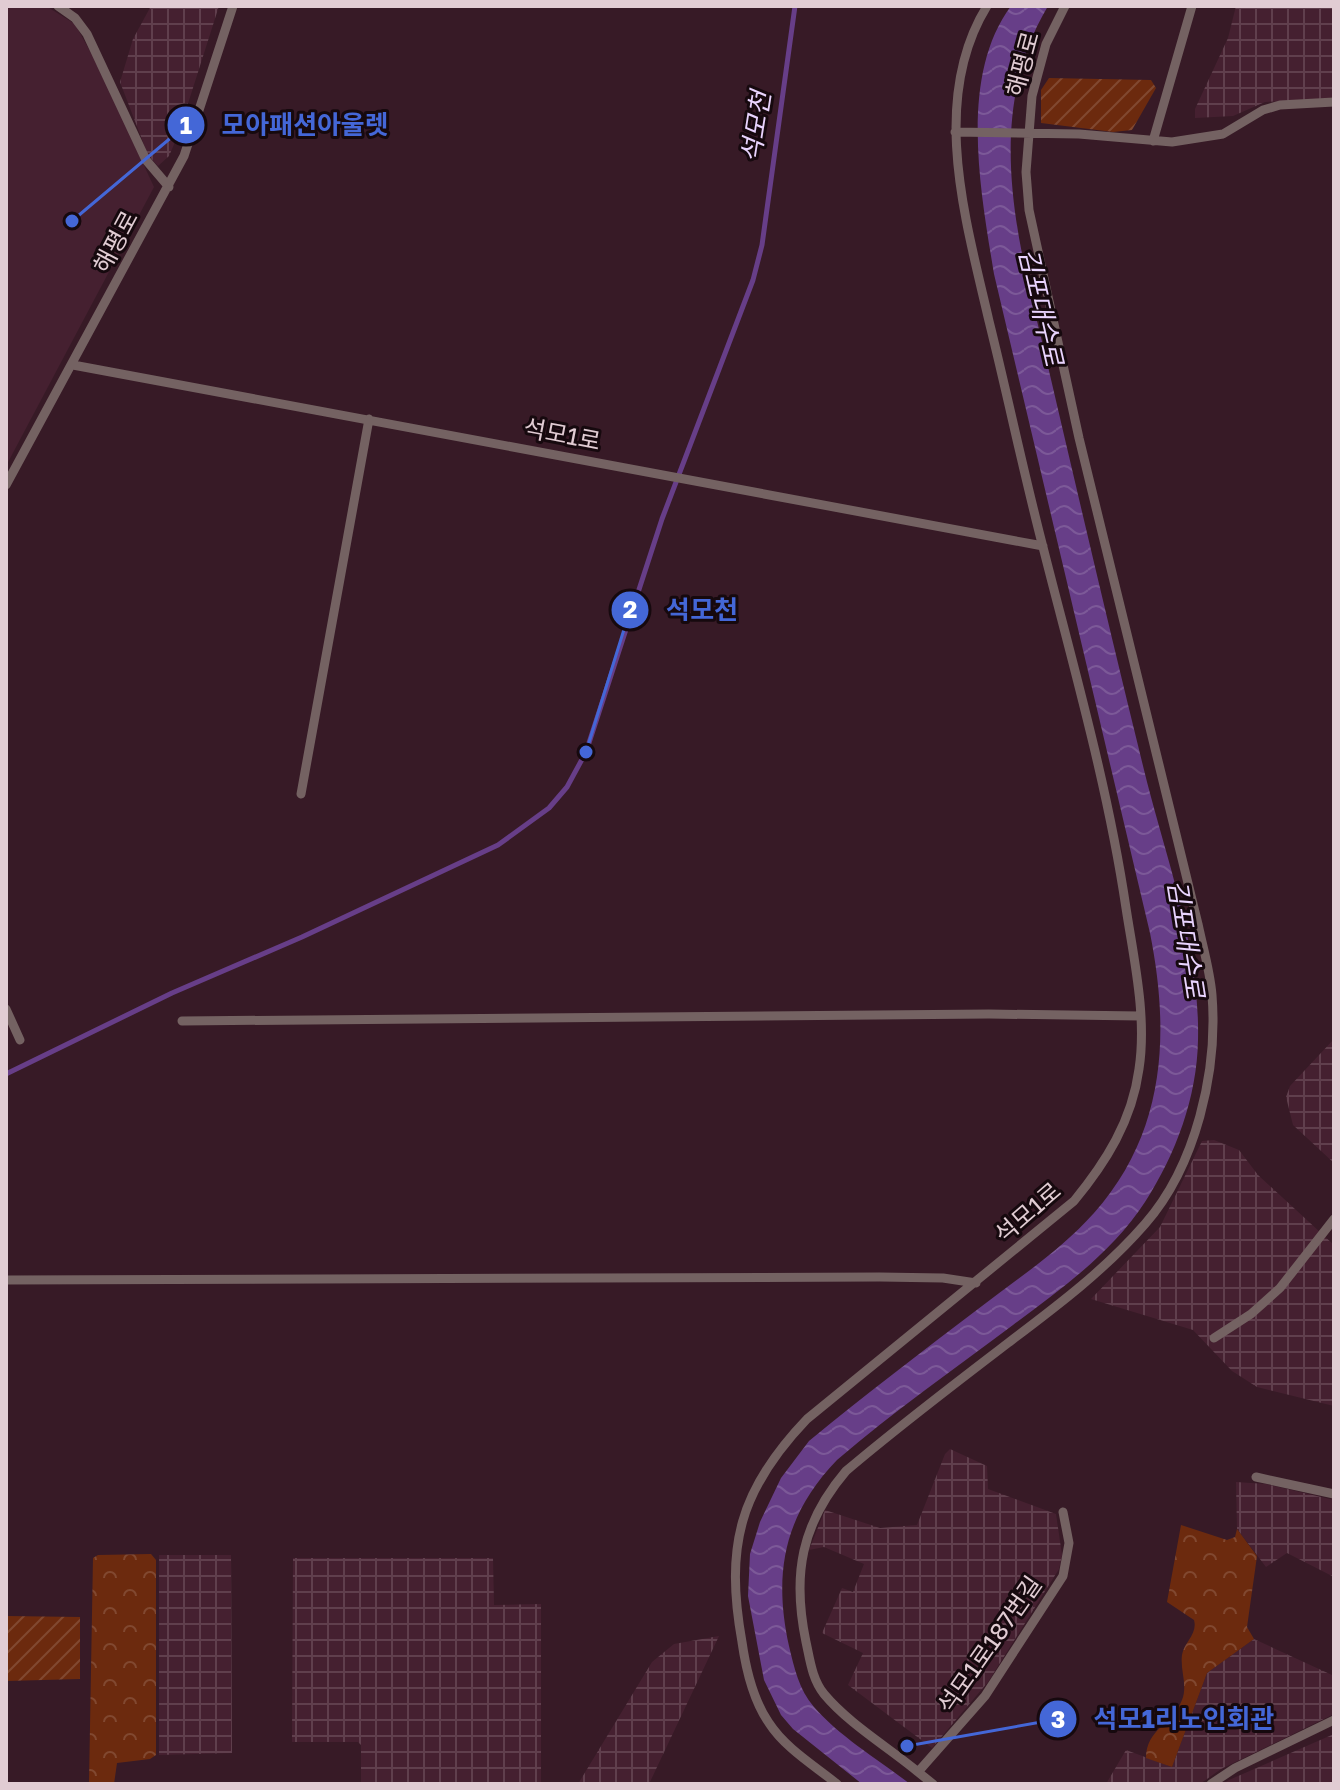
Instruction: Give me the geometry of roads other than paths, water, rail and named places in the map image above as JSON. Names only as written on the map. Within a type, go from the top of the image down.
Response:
[{"type":"lane","points":[[58,6],[75,18],[87,34],[146,160],[169,187]]},
{"type":"lane","name":"해평로","points":[[6,485],[169,187],[192,136],[233,6]]},
{"type":"lane","name":"석모1로","points":[[837,1784],[778,1735],[755,1695],[732,1574],[741,1529],[760,1479],[787,1441],[831,1400],[1057,1217],[1098,1172],[1112,1149],[1125,1120],[1139,1071],[1140,1016],[1121,873],[1104,790],[980,281],[955,132],[966,53],[987,6]]},
{"type":"lane","name":"해평로","points":[[918,1772],[832,1703],[815,1682],[797,1593],[800,1563],[808,1536],[830,1490],[846,1471],[1080,1289],[1147,1222],[1173,1179],[1195,1127],[1208,1078],[1213,1027],[1209,975],[1198,924],[1044,289],[1028,200],[1025,134],[1037,71],[1065,6]]},
{"type":"lane","points":[[1153,141],[1192,6]]},
{"type":"lane","points":[[955,132],[1079,134],[1153,141],[1204,139],[1231,130],[1269,108],[1334,102]]},
{"type":"lane","name":"석모1로","points":[[73,365],[690,481],[790,496],[1043,546]]},
{"type":"lane","points":[[301,794],[369,419]]},
{"type":"lane","points":[[6,1009],[20,1040]]},
{"type":"lane","points":[[182,1021],[989,1014],[1140,1016]]},
{"type":"lane","points":[[1214,1338],[1273,1295],[1334,1219]]},
{"type":"lane","points":[[6,1280],[896,1277],[943,1278],[976,1283]]},
{"type":"lane","points":[[1256,1477],[1334,1494]]},
{"type":"lane","name":"석모1로187번길","points":[[918,1772],[985,1696],[1063,1576],[1069,1543],[1063,1512]]},
{"type":"lane","points":[[1211,1784],[1235,1768],[1334,1720]]},
{"type":"lane","points":[[918,1772],[933,1784]]},
{"type":"water","name":"김포대수로","points":[[1011,6],[1048,6],[1028,48],[1016,92],[1011,136],[1017,225],[1108,623],[1189,942],[1197,1007],[1197,1061],[1189,1104],[1175,1145],[1145,1202],[1117,1238],[1067,1284],[837,1460],[819,1481],[794,1524],[787,1546],[782,1594],[789,1646],[801,1686],[814,1707],[836,1728],[910,1784],[862,1784],[793,1729],[781,1715],[764,1680],[748,1596],[750,1554],[760,1522],[781,1478],[809,1441],[1040,1262],[1094,1213],[1118,1182],[1136,1149],[1149,1115],[1160,1044],[1160,1008],[1150,933],[994,274],[984,208],[978,137],[979,101],[984,67],[995,35]]},
{"type":"waterway","name":"석모천","points":[[6,1074],[172,993],[302,937],[498,845],[549,808],[567,787],[586,752],[662,519],[753,280],[762,245],[795,6]]},
{"type":"place","name":"모아패션아울렛","points":[[72,221]]},
{"type":"place","name":"석모천","points":[[586,752]]},
{"type":"place","name":"석모1리노인회관","points":[[907,1746]]}]
